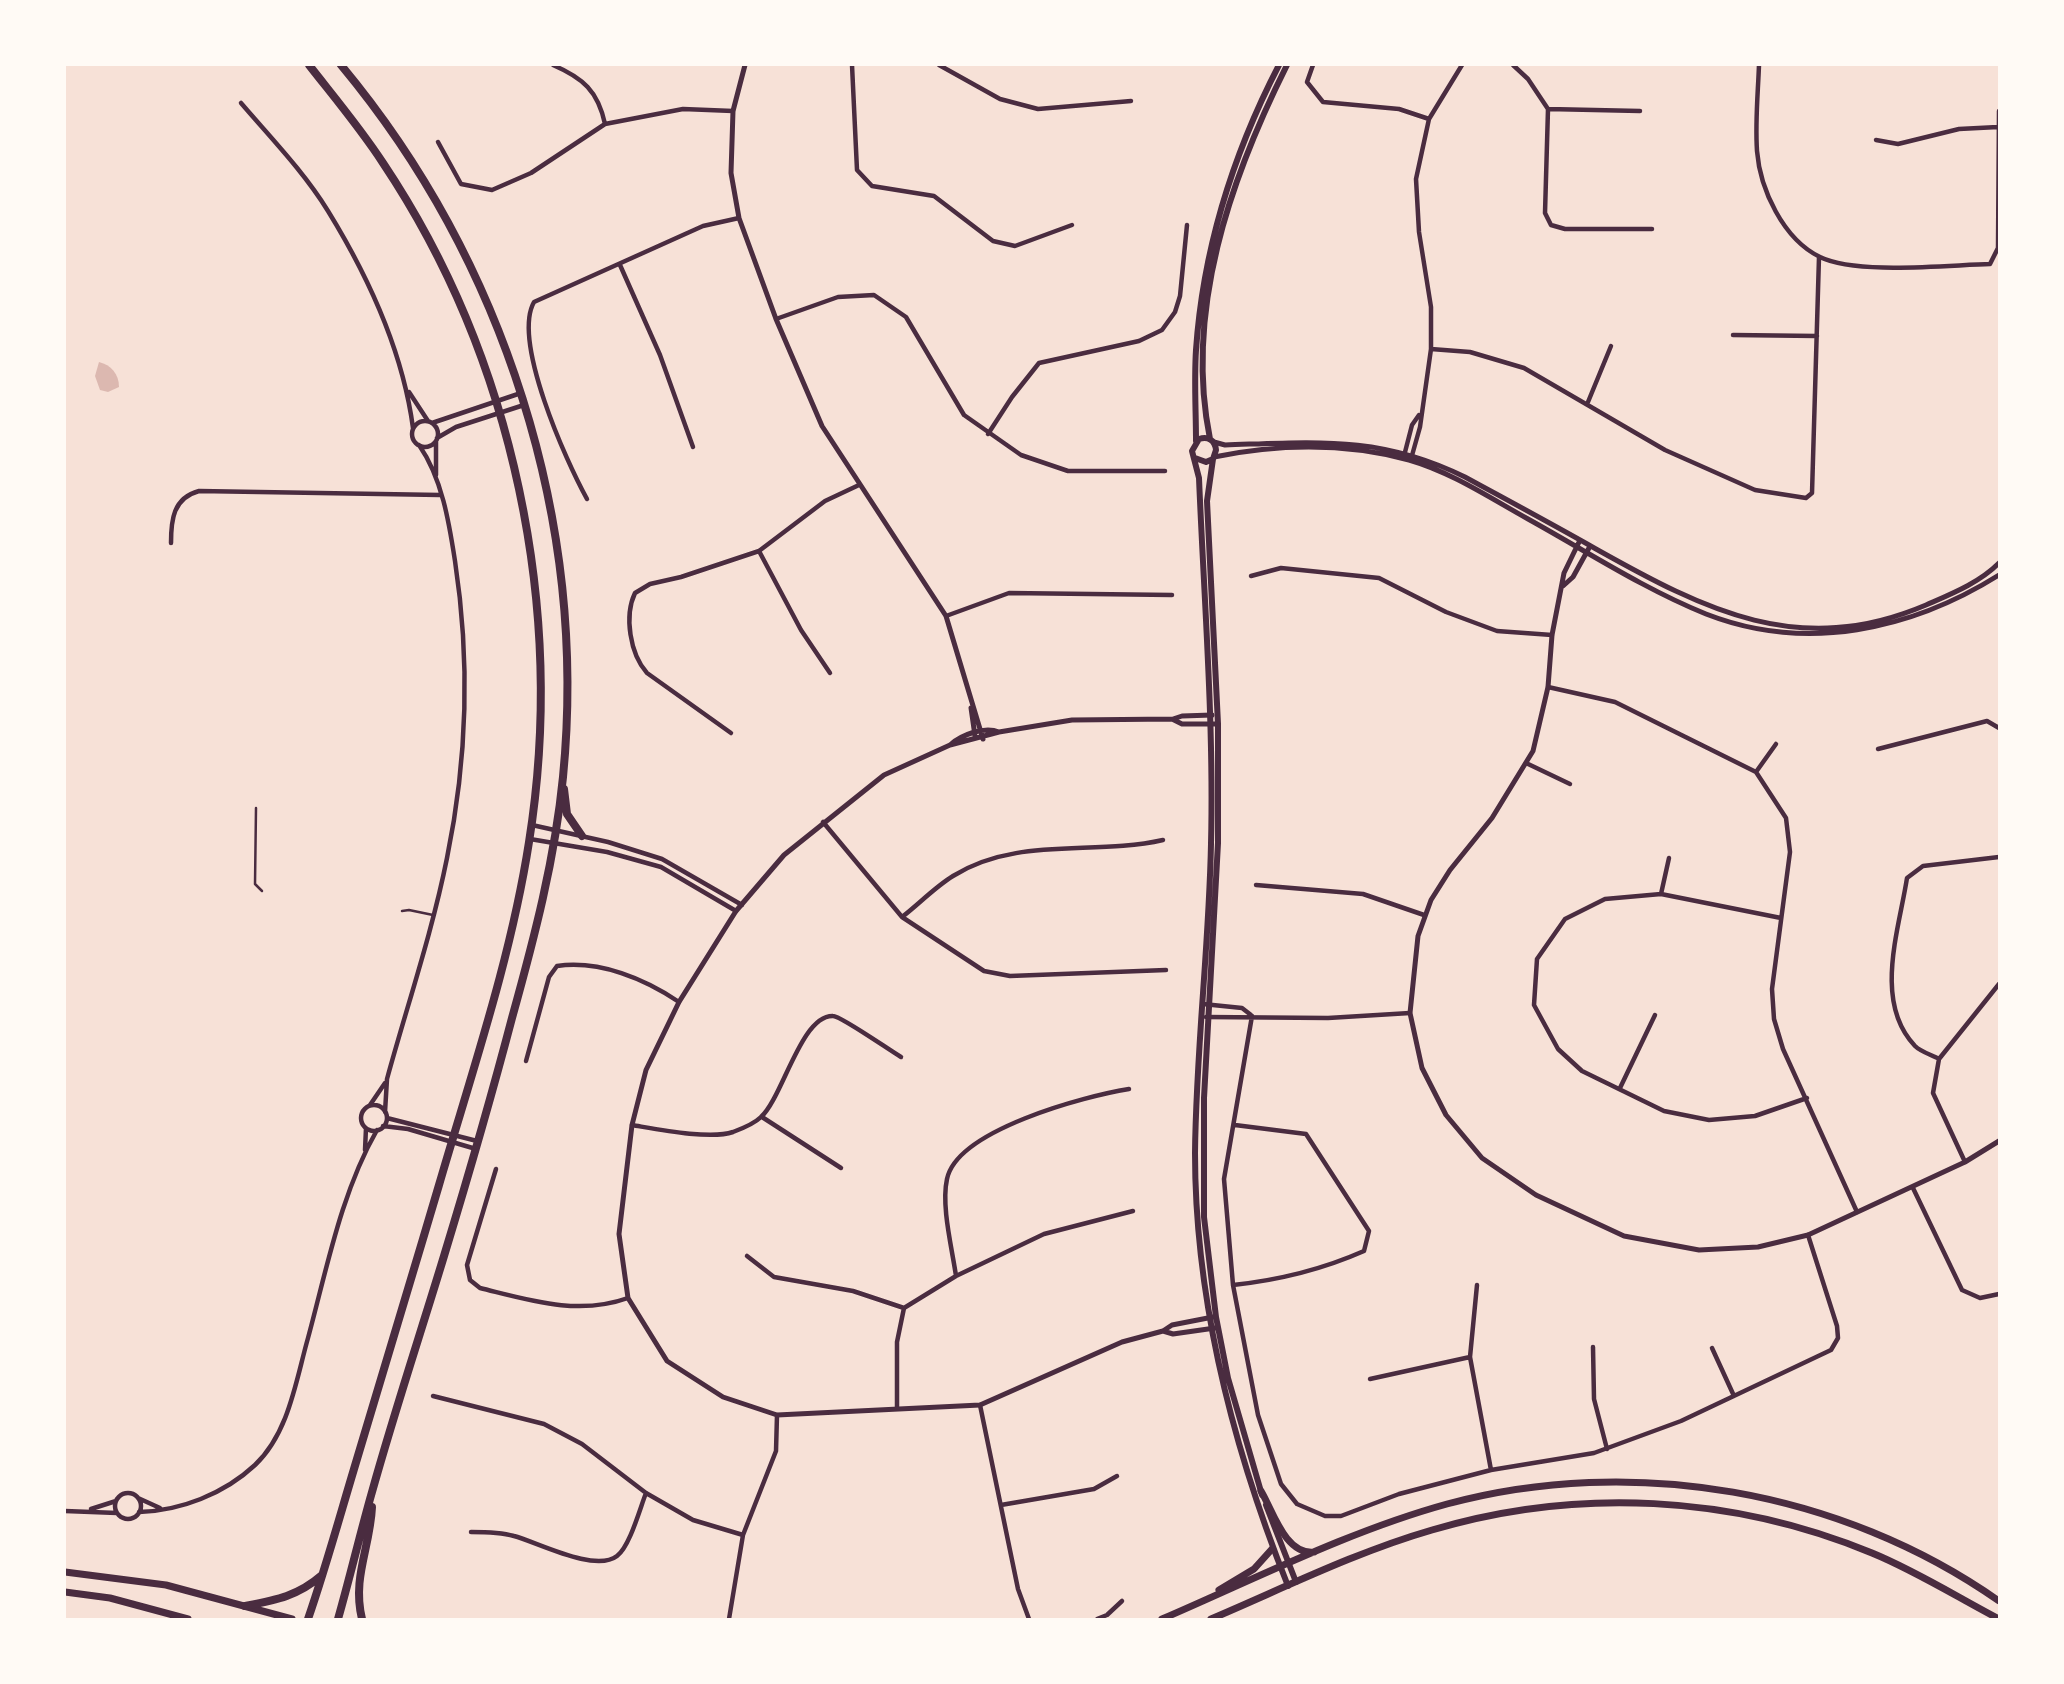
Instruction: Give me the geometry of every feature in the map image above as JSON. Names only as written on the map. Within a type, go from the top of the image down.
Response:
[{"type":"highway","points":[[308,1619],[452,1139],[509,938],[530,839],[540,733],[538,617],[519,487],[496,401],[472,333],[425,234],[385,166],[309,65]]},
{"type":"highway","points":[[338,1619],[373,1490],[478,1145],[532,946],[554,843],[563,775],[566,691],[559,576],[551,513],[521,393],[506,347],[461,244],[421,173],[341,65]]},
{"type":"highway","points":[[563,775],[566,814],[582,836]]},
{"type":"highway","points":[[362,1619],[357,1578],[370,1531],[373,1490]]},
{"type":"highway","points":[[245,1606],[291,1597],[303,1592],[322,1575]]},
{"type":"main road","points":[[1279,65],[1237,159],[1205,271],[1196,354],[1196,441],[1192,452],[1199,478],[1215,724],[1217,898],[1205,1017],[1203,1192],[1212,1317],[1233,1428],[1272,1549],[1287,1586]]},
{"type":"main road","points":[[1214,715],[1207,501],[1216,450],[1202,399],[1202,362],[1217,253],[1243,161],[1287,65]]},
{"type":"main road","points":[[1196,441],[1212,441]]},
{"type":"main road","points":[[1195,458],[1206,462],[1214,458]]},
{"type":"main road","points":[[1214,1328],[1261,1491],[1296,1582]]},
{"type":"main road","points":[[1162,1619],[1404,1518],[1493,1493],[1580,1482],[1661,1481],[1748,1495],[1836,1520],[1944,1567],[1999,1601]]},
{"type":"main road","points":[[1261,1491],[1283,1534],[1294,1546],[1309,1552],[1323,1550]]},
{"type":"main road","points":[[1213,1619],[1395,1542],[1517,1509],[1581,1503],[1676,1504],[1770,1520],[1827,1536],[1874,1554],[1999,1619]]},
{"type":"main road","points":[[1176,1613],[1254,1569],[1272,1549]]},
{"type":"main road","points":[[65,1572],[136,1579],[292,1619]]},
{"type":"main road","points":[[65,1592],[110,1598],[188,1619]]},
{"type":"street","points":[[553,65],[577,76],[601,102],[606,124]]},
{"type":"street","points":[[744,65],[733,111],[731,173],[739,218],[776,318],[822,426],[946,616],[972,705],[977,735]]},
{"type":"street","points":[[852,65],[857,170],[872,186],[934,196],[993,241],[1015,246],[1072,225]]},
{"type":"street","points":[[939,65],[1000,99],[1038,109],[1131,101]]},
{"type":"street","points":[[1313,65],[1307,82],[1323,102],[1399,109],[1429,119]]},
{"type":"street","points":[[1408,457],[1412,425],[1419,414],[1431,349],[1431,307],[1419,232],[1416,179],[1429,119],[1462,65]]},
{"type":"street","points":[[1513,65],[1528,79],[1548,109],[1545,213],[1551,225],[1564,229],[1652,229]]},
{"type":"street","points":[[1759,65],[1757,151],[1764,190],[1786,229],[1819,257],[1859,266],[1990,264],[1998,248],[1999,111]]},
{"type":"street","points":[[242,103],[328,210],[362,271],[408,391],[412,436],[436,476]]},
{"type":"street","points":[[438,142],[461,184],[492,190],[531,173],[606,124],[683,109],[733,111]]},
{"type":"street","points":[[1548,109],[1640,111]]},
{"type":"street","points":[[1876,140],[1898,144],[1959,129],[1998,127]]},
{"type":"street","points":[[587,499],[545,407],[528,332],[528,312],[534,302],[703,226],[739,218]]},
{"type":"street","points":[[988,434],[1039,363],[1139,341],[1162,330],[1175,312],[1180,296],[1187,225]]},
{"type":"street","points":[[1431,349],[1470,352],[1524,368],[1588,402],[1665,450],[1755,490],[1806,498],[1812,493],[1819,257]]},
{"type":"street","points":[[620,265],[660,355],[693,447]]},
{"type":"street","points":[[776,318],[838,298],[874,295],[906,317],[964,415],[1021,455],[1068,471],[1165,471]]},
{"type":"street","points":[[1732,335],[1817,337]]},
{"type":"street","points":[[1588,402],[1611,346]]},
{"type":"street","points":[[383,1126],[387,1079],[433,915],[455,816],[464,700],[457,575],[449,523],[436,476],[437,430],[408,391]]},
{"type":"street","points":[[413,428],[419,422],[430,422],[521,393]]},
{"type":"street","points":[[419,445],[430,446],[456,427],[524,405]]},
{"type":"street","points":[[1212,441],[1224,445],[1344,442],[1408,457],[1713,610],[1762,623],[1809,628],[1863,624],[1910,611],[1975,581],[1999,563]]},
{"type":"street","points":[[1214,458],[1267,449],[1344,448],[1408,457]]},
{"type":"street","points":[[731,733],[647,673],[638,663],[629,609],[635,593],[641,587],[759,551],[825,501],[859,485]]},
{"type":"street","points":[[171,543],[172,514],[183,498],[199,491],[440,495]]},
{"type":"street","points":[[1579,543],[1564,573],[1552,635],[1548,687],[1533,751],[1492,818],[1450,870],[1424,915],[1414,957],[1410,1013],[1422,1068],[1446,1115],[1482,1157],[1502,1174],[1536,1195],[1624,1236],[1680,1248],[1728,1250],[1808,1235],[1965,1163],[1999,1141]]},
{"type":"street","points":[[1589,548],[1706,614],[1752,628],[1810,634],[1854,631],[1913,618],[1949,604],[1999,575]]},
{"type":"street","points":[[1563,586],[1573,577],[1589,548]]},
{"type":"street","points":[[759,551],[801,630],[830,673]]},
{"type":"street","points":[[1251,576],[1281,568],[1379,578],[1446,612],[1497,631],[1552,635]]},
{"type":"street","points":[[946,616],[1009,593],[1172,595]]},
{"type":"street","points":[[1548,687],[1615,702],[1756,772],[1786,818],[1790,852],[1772,989],[1774,1019],[1783,1049],[1857,1212]]},
{"type":"street","points":[[977,735],[983,738],[999,732],[1072,720],[1173,719],[1182,716],[1214,715]]},
{"type":"street","points":[[1173,719],[1182,724],[1215,724]]},
{"type":"street","points":[[1878,750],[1987,721],[1999,728]]},
{"type":"street","points":[[999,732],[991,729],[977,735],[958,738],[950,745],[884,775],[822,821],[784,855],[737,911],[679,1002],[646,1070],[632,1125],[619,1234],[628,1298],[667,1362],[723,1397],[777,1415],[980,1405],[1122,1342],[1163,1331],[1172,1325],[1212,1317]]},
{"type":"street","points":[[1756,772],[1776,744]]},
{"type":"street","points":[[1526,764],[1570,784]]},
{"type":"street","points":[[822,821],[902,917],[984,971],[1010,976],[1166,970]]},
{"type":"street","points":[[531,825],[582,836],[662,859],[742,905]]},
{"type":"street","points":[[530,839],[607,852],[661,867],[737,911]]},
{"type":"street","points":[[902,917],[953,876],[993,859],[1031,849],[1141,845],[1163,840]]},
{"type":"street","points":[[1939,1059],[1917,1048],[1900,1026],[1890,990],[1907,878],[1923,866],[1999,857]]},
{"type":"street","points":[[1661,894],[1669,858]]},
{"type":"street","points":[[1256,885],[1363,894],[1424,915]]},
{"type":"street","points":[[1781,918],[1661,894],[1605,899],[1565,919],[1537,959],[1534,1005],[1558,1049],[1582,1071],[1664,1111],[1709,1120],[1755,1116],[1807,1098]]},
{"type":"street","points":[[526,1061],[549,977],[557,966],[570,964],[634,976],[679,1002]]},
{"type":"street","points":[[1965,1163],[1933,1093],[1939,1059],[1993,995],[1999,984]]},
{"type":"street","points":[[1206,1005],[1242,1008],[1251,1016]]},
{"type":"street","points":[[1205,1017],[1328,1018],[1410,1013]]},
{"type":"street","points":[[1620,1088],[1656,1015]]},
{"type":"street","points":[[632,1125],[681,1133],[731,1133],[762,1117],[814,1023],[832,1016],[845,1019],[870,1040],[901,1057]]},
{"type":"street","points":[[1251,1016],[1224,1179],[1233,1285],[1258,1415],[1281,1484],[1297,1504],[1325,1516],[1341,1516],[1399,1494],[1491,1470],[1549,1462],[1607,1449],[1681,1421],[1831,1350],[1836,1343],[1837,1326],[1808,1235]]},
{"type":"street","points":[[365,1151],[366,1128],[361,1119],[387,1079]]},
{"type":"street","points":[[956,1276],[948,1221],[947,1179],[959,1154],[1037,1112],[1129,1089]]},
{"type":"street","points":[[368,1106],[378,1105],[386,1115],[452,1139]]},
{"type":"street","points":[[762,1117],[841,1168]]},
{"type":"street","points":[[1233,1285],[1285,1279],[1333,1265],[1364,1251],[1369,1231],[1306,1134],[1235,1125]]},
{"type":"street","points":[[65,1511],[118,1513],[128,1518],[139,1512],[206,1499],[255,1465],[271,1445],[290,1408],[338,1226],[365,1151],[377,1130],[383,1126],[408,1129],[478,1145]]},
{"type":"street","points":[[366,1128],[377,1130]]},
{"type":"street","points":[[496,1169],[467,1265],[470,1280],[480,1288],[580,1309],[609,1305],[628,1298]]},
{"type":"street","points":[[1913,1188],[1962,1290],[1980,1298],[1999,1294]]},
{"type":"street","points":[[897,1408],[897,1342],[904,1308],[956,1276],[1044,1234],[1133,1211]]},
{"type":"street","points":[[747,1256],[774,1277],[853,1291],[904,1308]]},
{"type":"street","points":[[1478,1285],[1470,1357],[1491,1470]]},
{"type":"street","points":[[1163,1331],[1173,1334],[1214,1328]]},
{"type":"street","points":[[1593,1347],[1594,1399],[1607,1449]]},
{"type":"street","points":[[1712,1349],[1734,1396]]},
{"type":"street","points":[[1370,1379],[1470,1357]]},
{"type":"street","points":[[433,1396],[544,1424],[582,1444],[646,1493],[693,1520],[743,1535]]},
{"type":"street","points":[[980,1405],[1018,1589],[1029,1619]]},
{"type":"street","points":[[729,1619],[743,1535],[776,1451],[777,1415]]},
{"type":"street","points":[[1001,1505],[1094,1489],[1116,1476]]},
{"type":"street","points":[[90,1510],[116,1501],[127,1493],[160,1508]]},
{"type":"street","points":[[471,1532],[511,1535],[566,1555],[609,1560],[617,1556],[625,1546],[646,1493]]},
{"type":"street","points":[[138,1498],[139,1512]]},
{"type":"street","points":[[116,1501],[118,1513]]},
{"type":"street","points":[[1097,1619],[1107,1615],[1122,1601]]},
{"type":"lane","points":[[256,808],[255,884],[262,891]]},
{"type":"lane","points":[[402,911],[433,915]]},
{"type":"shaded area","points":[[99,362],[114,371],[119,387],[108,392],[100,390],[95,376]]}]
